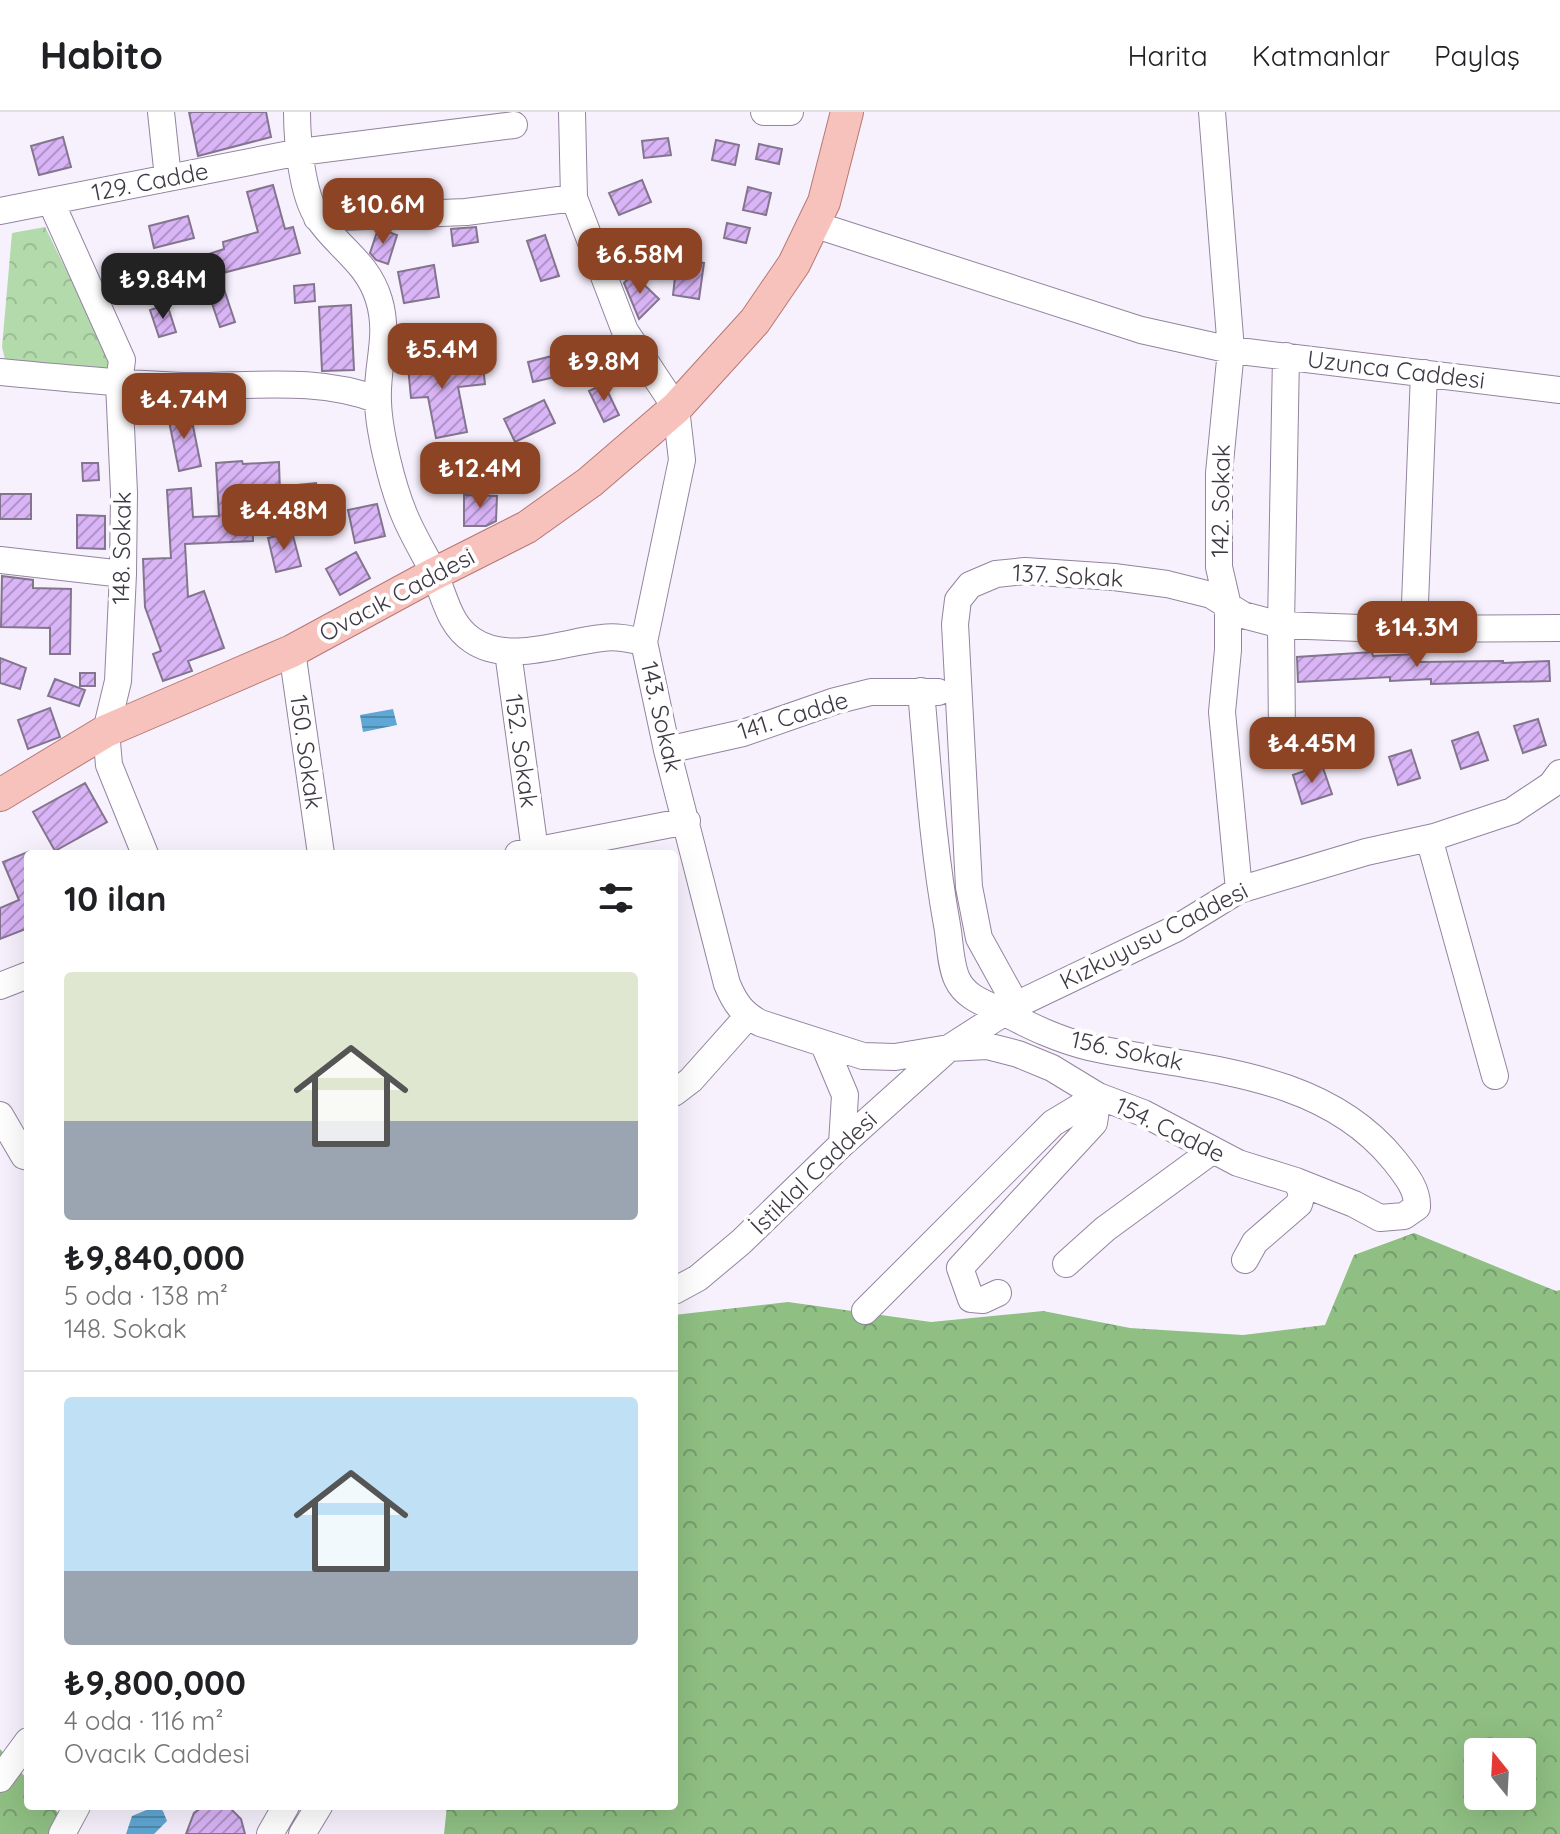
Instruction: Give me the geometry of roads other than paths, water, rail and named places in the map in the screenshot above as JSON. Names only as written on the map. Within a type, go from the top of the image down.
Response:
[{"type":"main road","name":"Ovacık Caddesi","points":[[0,795],[106,731],[292,651],[527,527],[590,482],[676,408],[755,321],[794,264],[824,202],[847,112]]},
{"type":"street","points":[[161,112],[168,178]]},
{"type":"street","points":[[297,112],[305,182],[317,218],[358,260],[378,295],[385,323],[378,400],[384,443],[403,513],[456,626],[474,642],[508,652],[539,650],[604,637],[644,642]]},
{"type":"street","points":[[572,112],[574,198],[625,331],[676,408]]},
{"type":"street","points":[[764,112],[790,112]]},
{"type":"street","name":"142. Sokak","points":[[1212,112],[1231,350],[1219,473],[1219,567],[1228,606],[1228,650],[1222,712],[1239,890]]},
{"type":"street","name":"129. Cadde","points":[[0,211],[300,152],[514,125]]},
{"type":"street","points":[[317,218],[466,212],[574,198]]},
{"type":"street","name":"148. Sokak","points":[[51,202],[122,360],[119,383],[124,493],[123,574],[118,681],[106,731],[109,765],[143,850]]},
{"type":"street","name":"Uzunca Caddesi","points":[[813,224],[1141,330],[1231,350],[1560,390]]},
{"type":"street","points":[[1282,737],[1286,356]]},
{"type":"street","points":[[0,372],[119,383],[288,385],[352,390],[378,400]]},
{"type":"street","points":[[1414,629],[1424,373]]},
{"type":"street","name":"143. Sokak","points":[[676,408],[682,460],[644,642],[667,750],[727,984],[737,1005],[748,1016]]},
{"type":"street","points":[[0,560],[123,574]]},
{"type":"street","name":"137. Sokak","points":[[958,693],[955,624],[958,600],[970,585],[996,574],[1025,571],[1167,584],[1211,595],[1228,606]]},
{"type":"street","points":[[1228,606],[1243,615],[1281,625],[1414,629],[1560,628]]},
{"type":"street","name":"150. Sokak","points":[[292,651],[320,850]]},
{"type":"street","name":"152. Sokak","points":[[508,652],[527,850]]},
{"type":"street","name":"156. Sokak","points":[[921,691],[939,877],[957,979],[975,1000],[1010,1009],[1032,1029],[1087,1046],[1242,1074],[1305,1094],[1352,1119],[1385,1149],[1418,1197],[1417,1207],[1404,1216],[1380,1218],[1296,1181]]},
{"type":"street","name":"141. Cadde","points":[[667,750],[743,733],[835,701],[871,692],[958,693]]},
{"type":"street","points":[[958,693],[969,887],[979,938],[1010,1009]]},
{"type":"street","name":"Kızkuyusu Caddesi","points":[[748,1016],[824,1045],[863,1056],[895,1057],[949,1048],[1010,1009],[1177,928],[1239,890],[1366,852],[1429,838],[1512,811],[1551,785],[1560,773]]},
{"type":"street","points":[[537,850],[687,821]]},
{"type":"street","points":[[1429,838],[1495,1076]]},
{"type":"street","points":[[0,986],[24,977]]},
{"type":"street","points":[[678,1090],[691,1080],[748,1016]]},
{"type":"street","points":[[824,1045],[845,1095],[842,1144]]},
{"type":"street","name":"154. Cadde","points":[[949,1048],[987,1046],[1018,1054],[1052,1068],[1098,1096],[1143,1113],[1238,1163],[1296,1181]]},
{"type":"street","name":"İstiklal Caddesi","points":[[678,1289],[698,1278],[741,1242],[842,1144],[949,1048]]},
{"type":"street","points":[[998,1293],[983,1300],[971,1299],[960,1268],[1094,1123],[1098,1096]]},
{"type":"street","points":[[865,1311],[1053,1123],[1098,1096]]},
{"type":"street","points":[[0,1115],[17,1156]]},
{"type":"street","points":[[1066,1264],[1105,1229],[1213,1150]]},
{"type":"street","points":[[1245,1260],[1255,1242],[1299,1204],[1302,1193],[1296,1181]]},
{"type":"street","points":[[0,1779],[24,1746]]},
{"type":"street","points":[[62,1834],[75,1810]]},
{"type":"street","points":[[270,1834],[284,1810]]},
{"type":"street","points":[[302,1834],[317,1810]]},
{"type":"water","points":[[393,709],[397,725],[363,732],[360,715]]},
{"type":"water","points":[[146,1810],[162,1810],[167,1821],[154,1834],[126,1834],[132,1816]]}]
